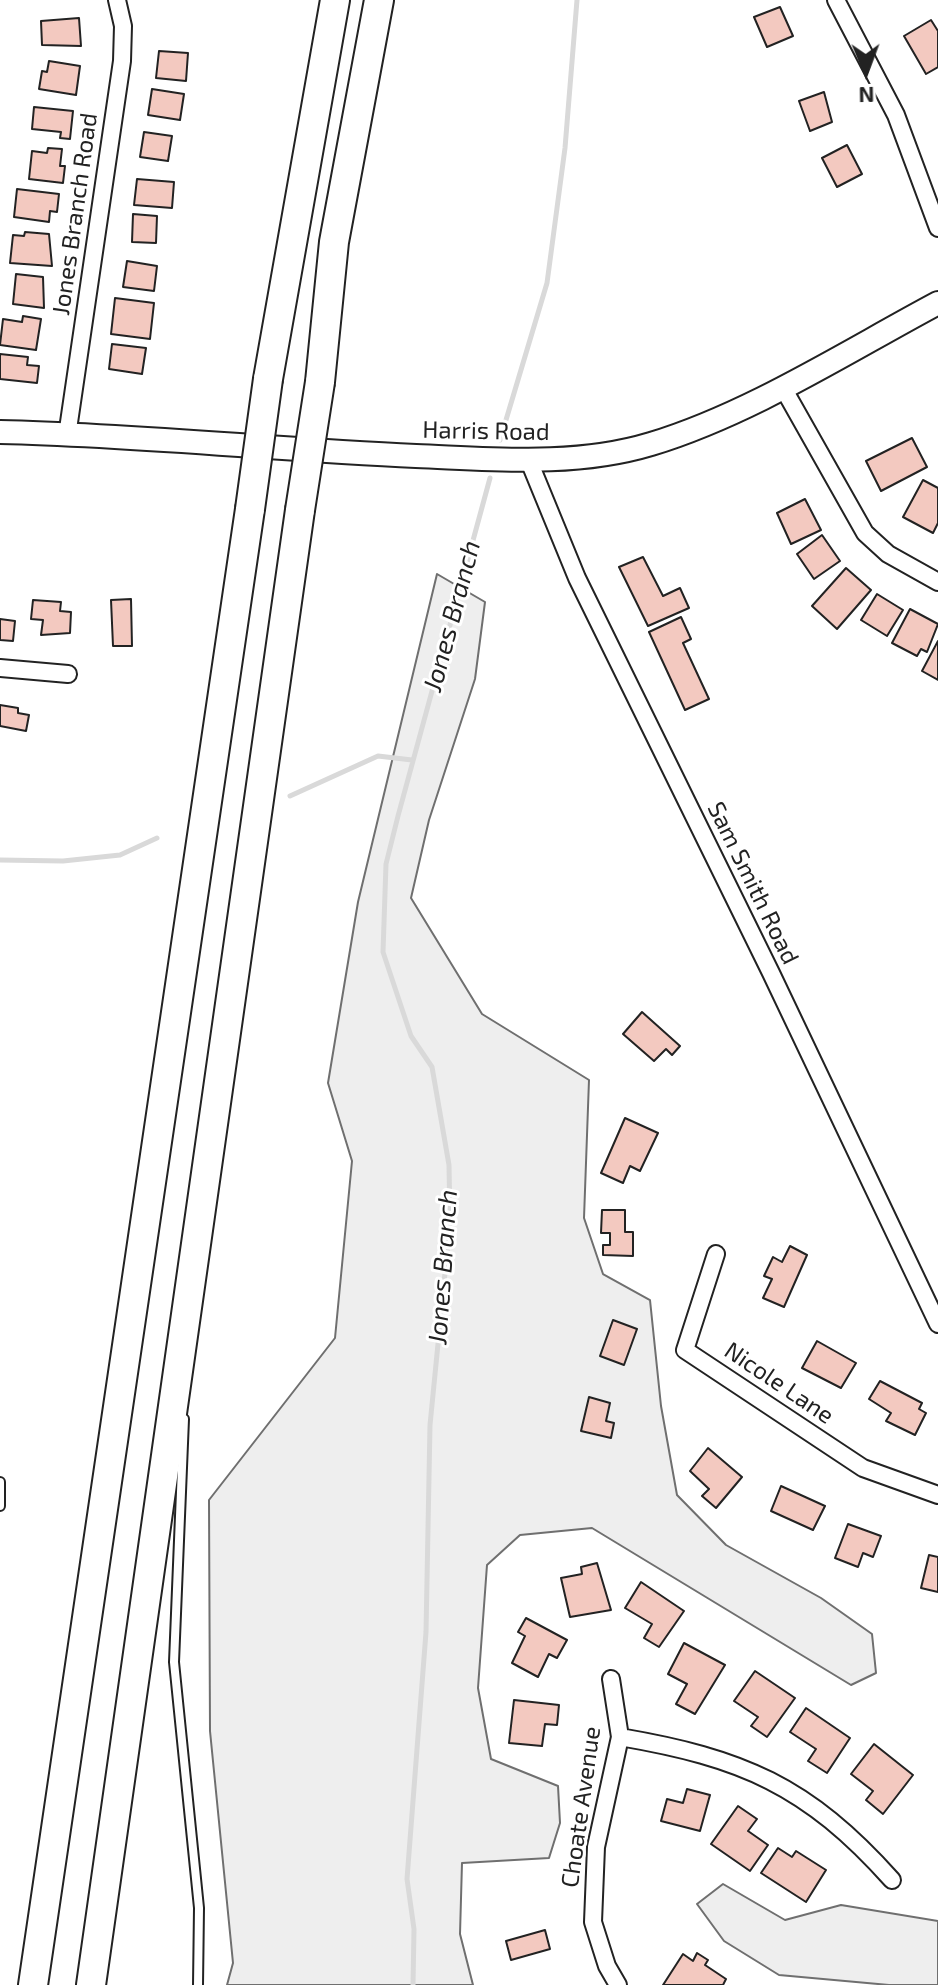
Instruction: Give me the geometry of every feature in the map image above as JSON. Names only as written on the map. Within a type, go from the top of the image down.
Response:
[{"type":"highway","points":[[33,1985],[268,379],[335,0]]},
{"type":"highway","points":[[91,1985],[320,382],[334,242],[379,0]]},
{"type":"street","name":"Jones Branch Road","points":[[67,436],[122,61],[123,26],[117,0]]},
{"type":"street","points":[[836,0],[896,115],[938,228]]},
{"type":"street","name":"Harris Road","points":[[0,432],[281,450],[529,461],[589,457],[649,445],[712,422],[938,303]]},
{"type":"street","points":[[782,386],[865,533],[888,554],[938,582]]},
{"type":"street","name":"Sam Smith Road","points":[[529,461],[577,578],[771,973],[869,1183],[933,1298],[938,1324]]},
{"type":"street","points":[[0,668],[68,674]]},
{"type":"street","name":"Nicole Lane","points":[[716,1254],[685,1350],[863,1468],[938,1495]]},
{"type":"street","name":"Choate Avenue","points":[[611,1679],[620,1737],[596,1847],[593,1922],[607,1966],[618,1985]]},
{"type":"street","points":[[620,1737],[695,1750],[740,1765],[783,1786],[858,1842],[892,1880]]},
{"type":"lane","points":[[182,1345],[184,1430],[174,1662],[199,1908],[198,1985]]},
{"type":"lane","points":[[0,1482],[0,1506]]},
{"type":"shaded area","points":[[437,574],[485,602],[475,679],[429,820],[411,898],[482,1014],[589,1080],[584,1218],[603,1274],[650,1300],[661,1406],[677,1495],[726,1545],[821,1598],[872,1634],[876,1673],[851,1685],[592,1528],[520,1535],[487,1565],[478,1688],[491,1759],[558,1786],[560,1823],[549,1858],[462,1863],[460,1934],[473,1985],[227,1985],[233,1963],[210,1731],[209,1500],[335,1338],[352,1161],[328,1083],[358,902]]},
{"type":"shaded area","points":[[723,1884],[785,1920],[841,1905],[938,1921],[938,1985],[889,1985],[779,1975],[724,1941],[697,1904]]},
{"type":"building","points":[[780,7],[793,36],[767,47],[754,17]]},
{"type":"building","points":[[79,18],[81,46],[42,45],[41,21]]},
{"type":"building","points":[[931,20],[938,31],[938,67],[926,74],[904,36]]},
{"type":"building","points":[[159,51],[188,53],[186,81],[156,78]]},
{"type":"building","points":[[49,61],[80,66],[76,95],[39,89],[42,71],[47,72]]},
{"type":"building","points":[[152,89],[184,94],[180,120],[148,115]]},
{"type":"building","points":[[824,92],[832,122],[810,131],[799,101]]},
{"type":"building","points":[[34,107],[73,111],[70,139],[60,138],[61,132],[32,129]]},
{"type":"building","points":[[144,132],[172,136],[168,161],[140,157]]},
{"type":"building","points":[[847,145],[862,174],[837,187],[822,158]]},
{"type":"building","points":[[48,148],[62,149],[60,166],[65,166],[63,183],[29,179],[32,151],[47,153]]},
{"type":"building","points":[[137,179],[174,182],[172,208],[134,205]]},
{"type":"building","points":[[17,189],[59,194],[57,212],[50,211],[49,222],[14,217]]},
{"type":"building","points":[[133,214],[157,216],[156,243],[132,242]]},
{"type":"building","points":[[25,232],[49,234],[52,266],[10,263],[13,235],[24,236]]},
{"type":"building","points":[[127,261],[157,266],[154,291],[123,287]]},
{"type":"building","points":[[16,274],[43,277],[44,308],[13,304]]},
{"type":"building","points":[[115,298],[154,303],[150,339],[111,334]]},
{"type":"building","points":[[23,316],[41,319],[36,350],[0,345],[3,319],[22,322]]},
{"type":"building","points":[[112,344],[146,348],[142,374],[109,369]]},
{"type":"building","points":[[0,354],[28,357],[27,365],[39,366],[37,383],[0,379]]},
{"type":"building","points":[[912,438],[927,467],[881,491],[866,461]]},
{"type":"building","points":[[923,480],[938,488],[938,523],[933,533],[903,517]]},
{"type":"building","points":[[805,499],[821,530],[791,544],[777,513]]},
{"type":"building","points":[[822,535],[840,561],[814,579],[797,554]]},
{"type":"building","points":[[643,557],[663,596],[680,588],[689,608],[648,626],[619,567]]},
{"type":"building","points":[[846,568],[871,590],[837,629],[812,606]]},
{"type":"building","points":[[877,594],[903,610],[887,636],[861,620]]},
{"type":"building","points":[[131,599],[132,646],[113,646],[111,600]]},
{"type":"building","points":[[33,600],[61,602],[60,611],[71,612],[70,633],[41,635],[43,620],[31,619]]},
{"type":"building","points":[[910,609],[938,624],[927,652],[921,649],[917,656],[892,643]]},
{"type":"building","points":[[681,617],[691,639],[683,643],[709,699],[685,710],[649,632]]},
{"type":"building","points":[[0,619],[15,621],[13,641],[0,640]]},
{"type":"building","points":[[938,641],[938,680],[922,671]]},
{"type":"building","points":[[0,705],[18,708],[18,713],[29,715],[26,731],[0,726]]},
{"type":"building","points":[[642,1012],[680,1046],[672,1055],[666,1049],[654,1061],[623,1034]]},
{"type":"building","points":[[625,1118],[658,1133],[640,1171],[630,1166],[623,1183],[601,1173]]},
{"type":"building","points":[[602,1210],[625,1210],[625,1232],[633,1232],[633,1256],[603,1255],[603,1245],[610,1245],[610,1233],[601,1233]]},
{"type":"building","points":[[790,1246],[807,1255],[784,1307],[763,1298],[772,1279],[764,1276],[773,1257],[782,1262]]},
{"type":"building","points":[[613,1320],[637,1329],[624,1365],[600,1356]]},
{"type":"building","points":[[817,1341],[856,1363],[841,1388],[802,1368]]},
{"type":"building","points":[[880,1381],[922,1403],[919,1409],[926,1413],[915,1435],[886,1421],[891,1413],[869,1399]]},
{"type":"building","points":[[589,1397],[610,1403],[606,1421],[614,1423],[611,1438],[581,1431]]},
{"type":"building","points":[[708,1448],[742,1477],[716,1508],[702,1496],[709,1489],[690,1471]]},
{"type":"building","points":[[781,1486],[825,1506],[813,1530],[771,1511]]},
{"type":"building","points":[[848,1524],[881,1536],[873,1557],[863,1553],[858,1567],[835,1558]]},
{"type":"building","points":[[929,1555],[938,1557],[938,1592],[921,1588]]},
{"type":"building","points":[[597,1563],[611,1610],[570,1617],[561,1578],[582,1574],[581,1567]]},
{"type":"building","points":[[641,1582],[684,1611],[659,1647],[644,1638],[652,1624],[625,1608]]},
{"type":"building","points":[[526,1618],[567,1640],[557,1658],[549,1654],[538,1677],[512,1663],[525,1636],[518,1632]]},
{"type":"building","points":[[684,1643],[725,1665],[695,1714],[676,1704],[687,1684],[668,1674]]},
{"type":"building","points":[[755,1671],[795,1698],[767,1737],[751,1726],[758,1717],[734,1701]]},
{"type":"building","points":[[514,1700],[559,1705],[557,1725],[545,1724],[542,1746],[509,1743]]},
{"type":"building","points":[[806,1708],[850,1738],[827,1773],[808,1761],[816,1749],[790,1732]]},
{"type":"building","points":[[874,1744],[913,1775],[883,1814],[866,1800],[873,1791],[851,1774]]},
{"type":"building","points":[[687,1789],[710,1795],[700,1831],[661,1821],[667,1799],[683,1803]]},
{"type":"building","points":[[738,1806],[757,1819],[748,1831],[768,1845],[750,1871],[711,1844]]},
{"type":"building","points":[[778,1848],[792,1857],[796,1851],[826,1870],[806,1902],[761,1873]]},
{"type":"building","points":[[545,1930],[550,1949],[511,1960],[506,1941]]},
{"type":"building","points":[[697,1953],[708,1960],[705,1965],[726,1979],[723,1985],[663,1985],[683,1954],[693,1961]]},
{"type":"waterway","name":"Jones Branch","points":[[500,440],[547,283],[565,148],[577,0]]},
{"type":"waterway","name":"Jones Branch","points":[[413,1985],[414,1929],[407,1879],[426,1632],[430,1425],[450,1222],[449,1165],[432,1067],[411,1036],[383,952],[386,864],[490,478]]},
{"type":"waterway","points":[[290,796],[378,756],[412,760]]},
{"type":"waterway","points":[[0,860],[63,861],[120,855],[157,838]]}]
